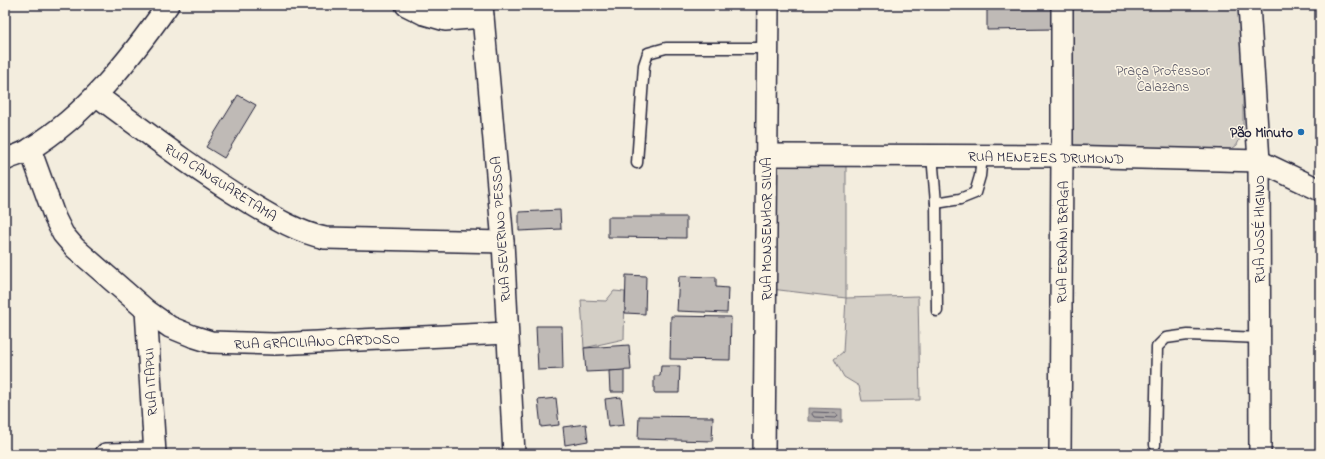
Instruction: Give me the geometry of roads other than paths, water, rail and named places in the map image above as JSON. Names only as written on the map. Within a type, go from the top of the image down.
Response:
[{"type":"street","points":[[5,160],[30,149],[59,127],[96,95],[135,52],[168,5]]},
{"type":"street","points":[[406,5],[424,14],[445,20],[483,11]]},
{"type":"street","name":"RUA MONSENHOR SILVA","points":[[764,454],[768,5]]},
{"type":"street","name":"RUA ERNANI BRAGA","points":[[1060,454],[1062,5]]},
{"type":"street","name":"RUA JOSÉ HIGINO","points":[[1249,5],[1259,161],[1260,454]]},
{"type":"street","name":"RUA SEVERINO PESSOA","points":[[483,11],[503,242],[514,454]]},
{"type":"street","name":"RUA CANGUARETAMA","points":[[96,95],[230,191],[281,222],[305,234],[325,238],[503,242]]},
{"type":"street","name":"RUA GRACILIANO CARDOSO","points":[[30,149],[47,198],[63,234],[74,248],[146,310],[170,327],[192,336],[211,342],[233,344],[275,344],[507,333]]},
{"type":"street","name":"RUA MENEZES DRUMOND","points":[[766,155],[1062,156],[1259,161],[1320,190]]},
{"type":"street","name":"RUA ITAPUI","points":[[146,310],[155,453]]},
{"type":"street","points":[[106,454],[155,453]]},
{"type":"lane","points":[[637,162],[644,65],[648,53],[666,48],[768,48]]},
{"type":"lane","points":[[932,155],[936,203],[937,311]]},
{"type":"lane","points":[[936,203],[960,199],[975,193],[980,176],[982,156]]},
{"type":"lane","points":[[1155,445],[1157,347],[1166,338],[1188,335],[1260,338]]},
{"type":"water","points":[[808,408],[842,409],[842,422],[808,421]]},
{"type":"place","name":"Pão Minuto","points":[[1301,132]]},
{"type":"park label","name":"Praça Professor Calazans","points":[[1163,78]]}]
